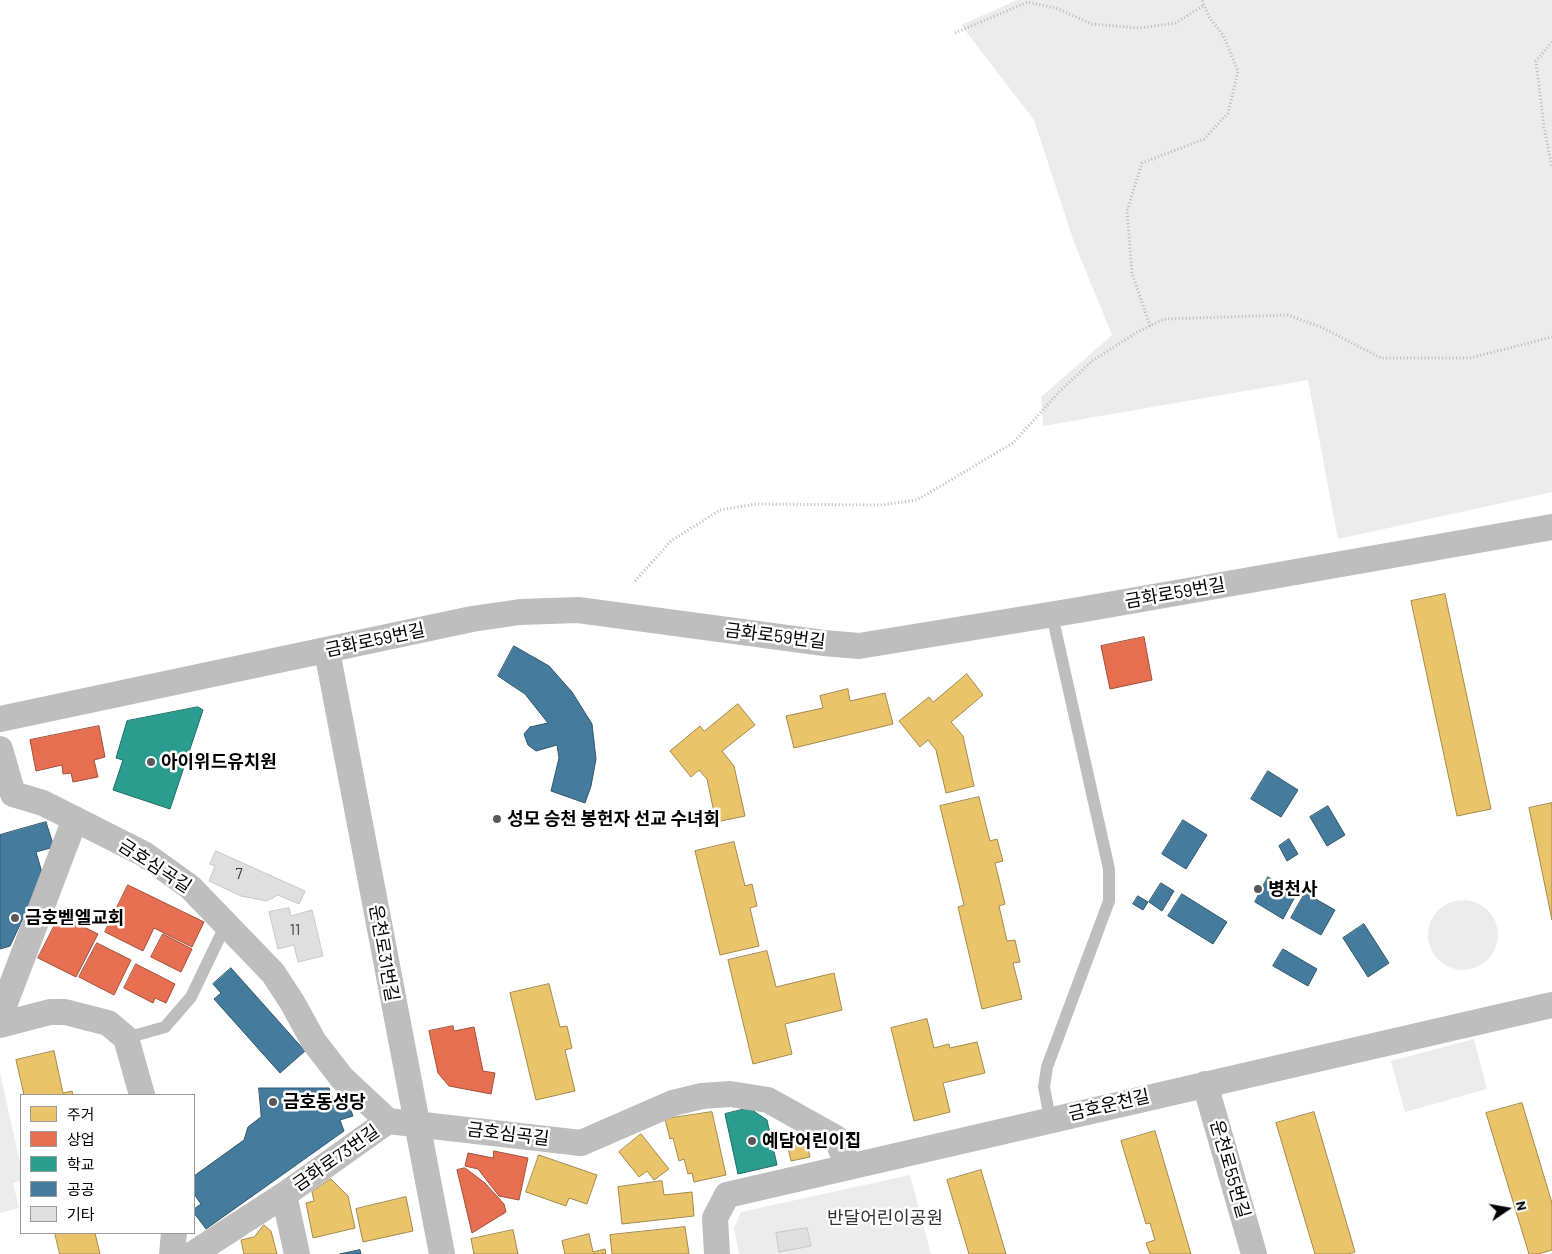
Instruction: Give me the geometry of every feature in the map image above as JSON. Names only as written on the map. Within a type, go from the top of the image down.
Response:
[{"type":"street","name":"금화로59번길","points":[[0,719],[472,619],[520,612],[578,610],[859,646],[1052,615],[1552,526]]},
{"type":"street","name":"운천로31번길","points":[[328,651],[442,1254]]},
{"type":"street","name":"금호심곡길","points":[[0,749],[13,794],[44,803],[144,854],[190,888],[273,973],[292,1002],[314,1042],[342,1078],[388,1121],[581,1143],[673,1103],[702,1096],[730,1094],[768,1100],[836,1138],[848,1165]]},
{"type":"street","points":[[0,1016],[75,819]]},
{"type":"street","name":"금호운천길","points":[[717,1254],[715,1218],[727,1195],[848,1165],[1552,1005]]},
{"type":"street","points":[[0,1024],[50,1012],[65,1012],[108,1023],[126,1038],[142,1094]]},
{"type":"street","name":"운천로55번길","points":[[1205,1084],[1254,1254]]},
{"type":"street","name":"금화로73번길","points":[[193,1254],[284,1195],[388,1121]]},
{"type":"street","name":"금화로73번길","points":[[284,1195],[297,1254]]},
{"type":"street","points":[[172,1254],[174,1234]]},
{"type":"lane","points":[[1050,1119],[1044,1087],[1047,1067],[1109,901],[1109,877],[1052,615]]},
{"type":"lane","points":[[126,1038],[165,1027],[191,997],[226,924]]},
{"type":"path","points":[[1150,326],[1132,274],[1127,211],[1142,163],[1204,139],[1228,113],[1238,71],[1223,35],[1209,17],[1202,0]]},
{"type":"path","points":[[955,33],[1028,2],[1056,8],[1092,24],[1139,28],[1176,23],[1204,6]]},
{"type":"path","points":[[1552,42],[1536,61],[1544,128],[1552,167]]},
{"type":"path","points":[[635,581],[671,541],[720,510],[756,504],[882,505],[917,500],[1012,443],[1059,392],[1092,361],[1164,319],[1288,315],[1323,328],[1381,358],[1470,358],[1552,337]]},
{"type":"green space","points":[[1017,0],[1552,0],[1552,492],[1338,539],[1308,380],[1043,426],[1041,397],[1112,335],[1074,242],[1034,120],[961,25]]},
{"type":"green space","points":[[1463,900],[1476,903],[1488,910],[1495,922],[1498,935],[1495,948],[1488,960],[1476,967],[1463,970],[1450,967],[1438,960],[1431,948],[1428,935],[1431,922],[1438,910],[1450,903]]},
{"type":"green space","points":[[1474,1039],[1487,1089],[1405,1112],[1391,1061]]},
{"type":"green space","points":[[0,1073],[20,1163],[20,1181],[13,1183],[19,1208],[0,1213]]},
{"type":"green space","name":"반달어린이공원","points":[[910,1175],[931,1254],[739,1254],[734,1228],[741,1212]]},
{"type":"building: 주거","points":[[1445,594],[1491,809],[1457,816],[1411,601]]},
{"type":"building: 주거","points":[[967,674],[983,695],[951,722],[963,736],[974,786],[946,793],[936,750],[928,740],[920,747],[899,721],[929,697],[933,702]]},
{"type":"building: 주거","points":[[848,689],[850,701],[885,693],[893,724],[794,748],[786,716],[823,708],[820,696]]},
{"type":"building: 주거","points":[[738,704],[755,725],[722,751],[734,766],[745,816],[716,822],[707,779],[699,770],[691,777],[670,751],[700,726],[704,731]]},
{"type":"building: 주거","points":[[979,797],[990,841],[997,839],[1003,861],[995,863],[1005,904],[999,906],[1007,941],[1015,940],[1020,962],[1013,963],[1022,999],[982,1009],[958,907],[964,905],[940,806]]},
{"type":"building: 주거","points":[[1552,803],[1552,920],[1529,808]]},
{"type":"building: 주거","points":[[734,842],[745,886],[752,884],[757,906],[750,908],[759,946],[720,955],[695,851]]},
{"type":"building: 주거","points":[[767,951],[776,987],[834,973],[842,1010],[785,1024],[792,1054],[753,1064],[728,960]]},
{"type":"building: 주거","points":[[549,984],[560,1027],[567,1026],[572,1048],[565,1050],[575,1091],[536,1100],[510,993]]},
{"type":"building: 주거","points":[[927,1019],[934,1048],[949,1044],[950,1048],[977,1042],[985,1073],[943,1083],[950,1112],[914,1121],[891,1028]]},
{"type":"building: 주거","points":[[54,1051],[63,1093],[72,1091],[73,1094],[24,1094],[16,1060]]},
{"type":"building: 주거","points":[[1522,1103],[1552,1203],[1552,1250],[1538,1254],[1529,1254],[1486,1113]]},
{"type":"building: 주거","points":[[712,1112],[726,1175],[694,1182],[692,1173],[688,1174],[684,1159],[679,1161],[673,1138],[670,1139],[665,1119]]},
{"type":"building: 주거","points":[[1314,1112],[1355,1252],[1348,1254],[1315,1254],[1276,1123]]},
{"type":"building: 주거","points":[[1155,1131],[1191,1254],[1150,1254],[1146,1243],[1155,1240],[1150,1223],[1146,1224],[1121,1141]]},
{"type":"building: 주거","points":[[641,1134],[669,1169],[654,1180],[647,1171],[639,1177],[619,1152]]},
{"type":"building: 주거","points":[[796,1141],[808,1149],[810,1157],[791,1161],[787,1143]]},
{"type":"building: 주거","points":[[539,1155],[597,1175],[587,1204],[569,1198],[566,1206],[526,1192]]},
{"type":"building: 주거","points":[[981,1170],[1006,1254],[969,1254],[947,1180]]},
{"type":"building: 주거","points":[[331,1179],[348,1196],[355,1228],[313,1238],[306,1203],[314,1201],[312,1192]]},
{"type":"building: 주거","points":[[662,1181],[664,1195],[692,1192],[694,1216],[622,1224],[618,1187]]},
{"type":"building: 주거","points":[[406,1197],[413,1231],[363,1242],[356,1209]]},
{"type":"building: 주거","points":[[264,1225],[271,1231],[277,1254],[244,1254],[241,1240],[254,1237]]},
{"type":"building: 주거","points":[[685,1227],[689,1254],[612,1254],[610,1235]]},
{"type":"building: 주거","points":[[513,1230],[518,1254],[474,1254],[471,1239]]},
{"type":"building: 주거","points":[[55,1234],[95,1234],[100,1254],[60,1254]]},
{"type":"building: 주거","points":[[589,1234],[593,1252],[605,1249],[606,1254],[565,1254],[562,1241]]},
{"type":"building: 상업","points":[[1144,637],[1152,680],[1110,689],[1101,646]]},
{"type":"building: 상업","points":[[99,726],[105,757],[94,760],[98,777],[73,782],[71,773],[63,774],[62,765],[36,771],[30,740]]},
{"type":"building: 상업","points":[[128,885],[204,922],[192,947],[154,928],[143,951],[105,932]]},
{"type":"building: 상업","points":[[60,915],[98,934],[76,977],[38,958]]},
{"type":"building: 상업","points":[[163,934],[192,949],[181,972],[151,957]]},
{"type":"building: 상업","points":[[97,943],[131,960],[114,995],[79,977]]},
{"type":"building: 상업","points":[[136,964],[175,984],[166,1003],[155,998],[153,1003],[124,988]]},
{"type":"building: 상업","points":[[453,1026],[454,1031],[474,1027],[483,1071],[495,1073],[491,1094],[449,1086],[438,1073],[429,1031]]},
{"type":"building: 상업","points":[[494,1151],[528,1158],[519,1200],[499,1196],[478,1169],[465,1166],[468,1153],[493,1158]]},
{"type":"building: 상업","points":[[465,1168],[485,1183],[504,1204],[506,1212],[472,1233],[457,1170]]},
{"type":"building: 학교","points":[[198,707],[203,710],[170,809],[113,790],[123,760],[116,758],[127,721]]},
{"type":"building: 학교","name":"예담어린이집","points":[[749,1108],[767,1120],[777,1165],[738,1174],[725,1114]]},
{"type":"building: 공공","points":[[514,646],[549,666],[572,692],[592,724],[596,759],[591,786],[585,803],[551,791],[559,758],[557,745],[536,751],[528,745],[524,734],[530,727],[548,723],[525,694],[498,676]]},
{"type":"building: 공공","points":[[1268,771],[1298,790],[1281,817],[1251,799]]},
{"type":"building: 공공","points":[[1328,806],[1345,835],[1327,846],[1310,817]]},
{"type":"building: 공공","points":[[1183,820],[1207,835],[1186,869],[1162,854]]},
{"type":"building: 공공","points":[[46,822],[54,847],[36,852],[43,876],[10,946],[0,949],[0,835]]},
{"type":"building: 공공","points":[[1289,839],[1298,854],[1287,861],[1279,846]]},
{"type":"building: 공공","points":[[1268,877],[1297,893],[1283,919],[1255,902]]},
{"type":"building: 공공","points":[[1161,883],[1174,891],[1162,911],[1149,902]]},
{"type":"building: 공공","points":[[1305,893],[1335,910],[1321,935],[1291,918]]},
{"type":"building: 공공","points":[[1182,894],[1227,922],[1213,944],[1168,916]]},
{"type":"building: 공공","points":[[1138,896],[1148,902],[1143,910],[1133,904]]},
{"type":"building: 공공","points":[[1364,924],[1389,963],[1368,977],[1343,938]]},
{"type":"building: 공공","points":[[1283,949],[1317,969],[1308,986],[1273,966]]},
{"type":"building: 공공","points":[[231,968],[305,1051],[280,1073],[214,999],[221,993],[213,984]]},
{"type":"building: 공공","points":[[259,1088],[329,1088],[335,1104],[347,1100],[353,1116],[340,1120],[344,1131],[206,1229],[195,1214],[195,1208],[201,1204],[195,1195],[195,1175],[244,1140],[248,1127],[261,1117]]},
{"type":"building: 공공","points":[[360,1250],[361,1254],[340,1254]]},
{"type":"building: 기타","points":[[216,851],[305,891],[299,904],[278,895],[267,901],[241,896],[209,881],[215,866],[210,864]]},
{"type":"building: 기타","points":[[289,908],[291,916],[312,910],[323,956],[298,962],[294,945],[278,949],[269,912]]},
{"type":"building: 기타","points":[[807,1228],[811,1246],[779,1252],[776,1233]]},
{"type":"place","name":"아이위드유치원","points":[[151,762]]},
{"type":"place","name":"성모 승천 봉헌자 선교 수녀회","points":[[497,819]]},
{"type":"place","name":"병천사","points":[[1258,889]]},
{"type":"place","name":"금호벧엘교회","points":[[15,918]]},
{"type":"place","name":"금호동성당","points":[[273,1102]]},
{"type":"place","name":"예담어린이집","points":[[752,1141]]}]
